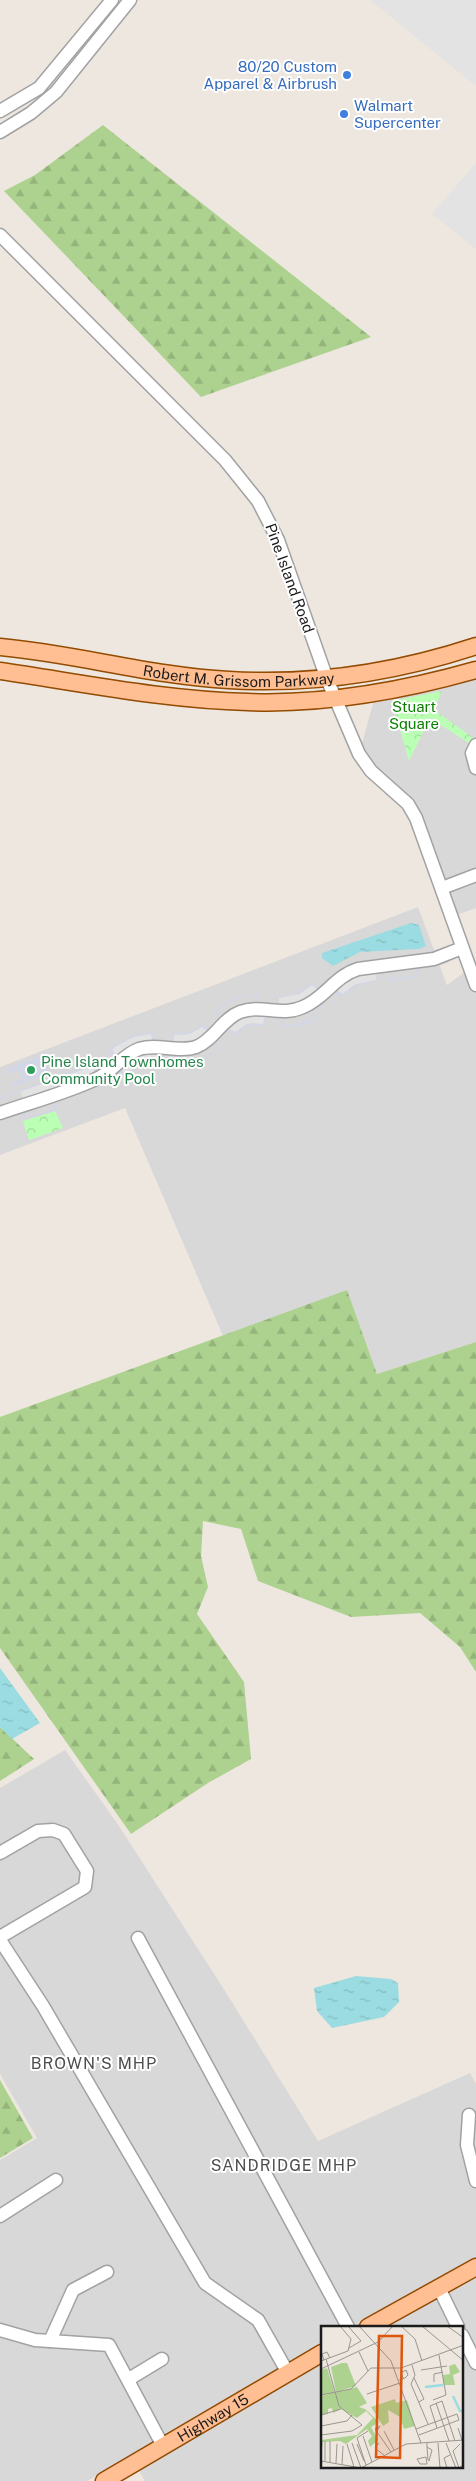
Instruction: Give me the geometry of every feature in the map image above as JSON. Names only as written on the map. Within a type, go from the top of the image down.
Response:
[{"type":"main road","name":"Robert M. Grissom Parkway","points":[[0,647],[229,680],[327,680],[404,665],[476,646]]},
{"type":"main road","name":"Robert M. Grissom Parkway","points":[[0,671],[203,700],[250,703],[334,699],[424,683],[476,670]]},
{"type":"main road","points":[[370,2326],[476,2267]]},
{"type":"main road","name":"Highway 15","points":[[104,2481],[125,2476],[163,2446],[321,2354]]},
{"type":"street","points":[[0,112],[39,88],[112,0]]},
{"type":"street","points":[[0,132],[30,113],[56,92],[130,0]]},
{"type":"street","name":"Pine Island Road","points":[[0,235],[225,460],[258,501],[278,540],[334,699],[359,754],[371,771],[408,804],[416,818],[476,985]]},
{"type":"street","points":[[476,745],[472,753],[476,768]]},
{"type":"street","points":[[442,888],[476,875]]},
{"type":"street","points":[[0,1113],[97,1079],[123,1058],[141,1048],[195,1047],[213,1036],[229,1018],[239,1012],[259,1009],[289,1012],[305,1007],[348,972],[358,968],[434,959],[462,948]]},
{"type":"street","points":[[0,1853],[38,1831],[52,1830],[64,1834],[87,1871],[85,1887],[0,1938],[44,2006],[205,2283],[258,2320],[288,2373]]},
{"type":"street","points":[[138,1938],[347,2326]]},
{"type":"street","points":[[469,2116],[467,2145],[476,2180]]},
{"type":"street","points":[[0,2216],[56,2180]]},
{"type":"street","points":[[50,2341],[73,2290],[107,2272]]},
{"type":"street","points":[[439,2288],[458,2326]]},
{"type":"street","points":[[0,2330],[35,2340],[109,2345],[163,2446]]},
{"type":"street","points":[[464,2339],[476,2363]]},
{"type":"street","points":[[128,2379],[162,2359]]},
{"type":"shaded area","points":[[370,0],[476,0],[476,86]]},
{"type":"shaded area","points":[[476,163],[476,249],[432,214]]},
{"type":"shaded area","points":[[476,670],[476,908],[451,917],[416,818],[359,754],[376,693]]},
{"type":"shaded area","points":[[418,907],[447,985],[470,968],[476,985],[476,1342],[377,1374],[347,1291],[223,1336],[125,1108],[0,1155],[0,1067]]},
{"type":"shaded area","points":[[444,947],[445,949],[431,954],[349,966],[331,978],[319,990],[312,985],[299,994],[279,998],[278,1006],[258,1004],[256,995],[235,999],[217,1011],[221,1018],[209,1032],[202,1027],[189,1034],[174,1035],[173,1044],[153,1042],[151,1034],[133,1037],[112,1049],[114,1053],[110,1056],[113,1060],[95,1073],[92,1066],[0,1099],[0,1097],[94,1063],[98,1070],[110,1060],[109,1055],[111,1053],[109,1049],[132,1035],[154,1032],[154,1040],[171,1042],[173,1033],[191,1032],[202,1024],[209,1029],[219,1018],[214,1011],[233,998],[258,993],[259,1001],[276,1004],[278,996],[293,995],[312,982],[318,987],[348,964],[427,953]]},
{"type":"shaded area","points":[[448,960],[449,962],[439,966],[418,969],[418,977],[390,981],[389,972],[378,974],[378,981],[357,986],[343,997],[336,994],[334,1011],[332,1012],[336,990],[343,994],[354,985],[376,980],[377,972],[390,970],[393,978],[415,976],[416,968]]},
{"type":"shaded area","points":[[377,972],[376,980],[354,985],[343,994],[336,990],[354,976]]},
{"type":"shaded area","points":[[312,985],[319,990],[299,1003],[278,1006],[279,998],[299,994]]},
{"type":"shaded area","points":[[322,1005],[327,1012],[323,1008],[316,1009],[313,1012],[317,1019],[307,1024],[282,1028],[281,1019],[267,1017],[265,1026],[248,1026],[235,1035],[228,1030],[216,1043],[221,1049],[202,1062],[177,1065],[177,1057],[159,1056],[156,1064],[145,1064],[126,1076],[121,1072],[105,1084],[55,1102],[57,1110],[55,1111],[25,1120],[22,1113],[0,1121],[0,1119],[24,1110],[27,1118],[54,1109],[52,1101],[120,1069],[127,1073],[143,1062],[155,1061],[158,1053],[178,1055],[180,1063],[204,1059],[218,1049],[214,1042],[227,1028],[235,1032],[247,1024],[263,1024],[266,1015],[283,1018],[284,1025],[297,1024],[314,1018],[312,1010]]},
{"type":"shaded area","points":[[266,1015],[263,1024],[251,1023],[235,1032],[227,1028],[245,1016]]},
{"type":"shaded area","points":[[202,1027],[209,1032],[204,1036],[190,1042],[173,1044],[174,1035],[189,1034]]},
{"type":"shaded area","points":[[142,1034],[151,1034],[153,1042],[124,1050],[117,1057],[112,1049],[124,1041]]},
{"type":"shaded area","points":[[158,1053],[155,1062],[143,1062],[127,1073],[120,1069],[137,1057]]},
{"type":"shaded area","points":[[43,1055],[50,1074],[12,1087],[11,1084],[22,1079],[19,1071],[8,1074],[9,1067]]},
{"type":"shaded area","points":[[93,1066],[95,1073],[62,1085],[59,1078]]},
{"type":"shaded area","points":[[55,1079],[57,1087],[23,1099],[21,1091]]},
{"type":"shaded area","points":[[65,1750],[119,1826],[318,2141],[470,2073],[476,2084],[476,2481],[145,2481],[131,2456],[87,2481],[0,2481],[0,2160],[37,2138],[0,2074],[0,1788]]},
{"type":"green space","points":[[103,125],[371,337],[201,397],[4,191],[35,175]]},
{"type":"green space","name":"Stuart Square","points":[[442,691],[434,710],[472,737],[469,743],[430,718],[409,761],[392,701]]},
{"type":"green space","points":[[55,1111],[63,1128],[29,1140],[23,1121]]},
{"type":"green space","points":[[347,1290],[377,1374],[476,1342],[476,1672],[460,1647],[420,1613],[351,1617],[258,1581],[241,1529],[203,1521],[201,1556],[208,1587],[197,1614],[244,1682],[251,1759],[208,1783],[131,1834],[0,1648],[0,1417]]},
{"type":"green space","points":[[0,1727],[34,1759],[0,1781]]},
{"type":"green space","points":[[0,2080],[33,2138],[0,2158]]},
{"type":"water","points":[[411,923],[419,925],[426,946],[419,949],[360,952],[333,966],[322,958],[322,953]]},
{"type":"water","points":[[0,1668],[40,1723],[12,1739],[0,1727]]},
{"type":"water","points":[[356,1976],[391,1979],[398,1983],[399,2002],[384,2017],[332,2028],[317,2011],[314,1988]]},
{"type":"place","name":"80/20 Custom Apparel & Airbrush","points":[[347,75]]},
{"type":"place","name":"Walmart Supercenter","points":[[344,114]]},
{"type":"place","name":"Pine Island Townhomes Community Pool","points":[[31,1070]]},
{"type":"district","name":"BROWN'S MHP","points":[[94,2063]]},
{"type":"district","name":"SANDRIDGE MHP","points":[[284,2165]]}]
